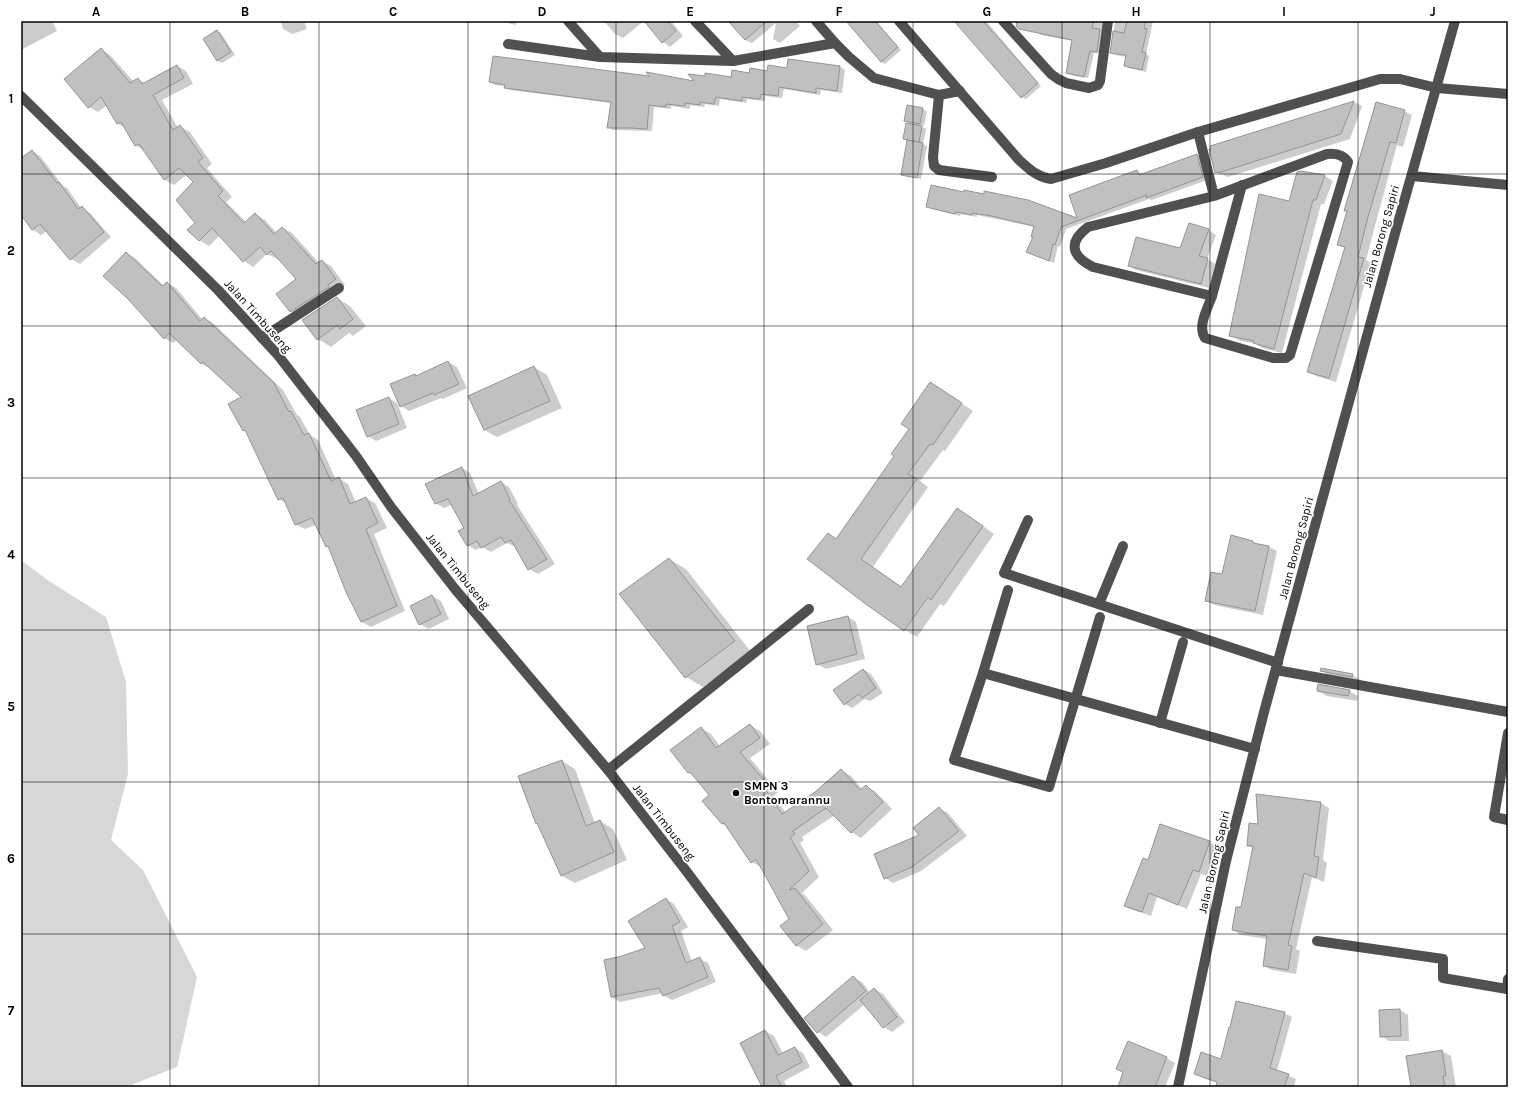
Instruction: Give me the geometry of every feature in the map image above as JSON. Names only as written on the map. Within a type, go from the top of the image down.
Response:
[{"type":"street","points":[[568,21],[600,57]]},
{"type":"street","points":[[695,21],[733,61]]},
{"type":"street","points":[[816,21],[849,57],[874,78],[939,95],[960,91]]},
{"type":"street","points":[[899,21],[1019,160],[1033,173],[1042,178],[1051,179],[1106,163],[1198,132],[1380,79],[1400,79],[1437,88],[1508,94]]},
{"type":"street","points":[[1006,22],[1051,74],[1066,83],[1089,88],[1098,85],[1100,81],[1108,21]]},
{"type":"street","name":"Jalan Borong Sapiri","points":[[1178,1087],[1226,861],[1255,749],[1455,21]]},
{"type":"street","points":[[508,44],[600,57],[733,61],[835,43]]},
{"type":"street","points":[[939,95],[933,157],[934,166],[939,170],[992,177]]},
{"type":"street","name":"Jalan Timbuseng","points":[[21,96],[218,290],[277,354],[356,456],[391,507],[455,589],[608,770],[687,872],[848,1087]]},
{"type":"street","points":[[1198,132],[1214,196]]},
{"type":"street","points":[[1212,296],[1093,267],[1080,260],[1074,246],[1075,239],[1088,227],[1214,196],[1242,185],[1327,154],[1334,153],[1340,155],[1348,162],[1290,355],[1286,358],[1273,358],[1205,338],[1202,332],[1202,326],[1212,296],[1242,185]]},
{"type":"street","points":[[1412,176],[1508,185]]},
{"type":"street","points":[[262,338],[340,288]]},
{"type":"street","points":[[1028,520],[1004,573],[1099,604],[1277,667],[1508,712]]},
{"type":"street","points":[[1099,604],[1124,546]]},
{"type":"street","points":[[1008,590],[983,673],[954,760],[1049,787],[1074,699],[1100,618]]},
{"type":"street","points":[[608,770],[809,609]]},
{"type":"street","points":[[1160,722],[1183,642]]},
{"type":"street","points":[[983,673],[1255,749]]},
{"type":"street","points":[[1508,733],[1494,817],[1508,820]]},
{"type":"street","points":[[1317,940],[1443,959],[1443,978],[1507,989],[1508,979]]},
{"type":"shaded area","points":[[21,560],[49,581],[106,617],[126,682],[128,774],[111,840],[143,870],[197,977],[177,1067],[126,1087],[21,1087]]},
{"type":"building","points":[[644,21],[667,21],[676,31],[662,43]]},
{"type":"building","points":[[728,21],[767,21],[745,40]]},
{"type":"building","points":[[846,21],[875,21],[898,47],[881,62]]},
{"type":"building","points":[[954,21],[983,21],[1038,83],[1021,98]]},
{"type":"building","points":[[1017,21],[1094,21],[1092,28],[1100,29],[1097,52],[1090,51],[1084,77],[1066,73],[1072,40],[1019,29],[1016,26]]},
{"type":"building","points":[[1127,21],[1146,21],[1144,28],[1147,29],[1142,52],[1146,53],[1142,70],[1124,66],[1126,55],[1110,53],[1113,31],[1124,33]]},
{"type":"building","points":[[217,30],[231,52],[217,61],[203,39]]},
{"type":"building","points":[[101,48],[130,83],[138,78],[142,84],[177,65],[184,78],[153,95],[173,130],[180,125],[203,158],[198,162],[223,191],[218,196],[244,223],[255,213],[274,234],[282,227],[316,264],[322,260],[336,279],[328,285],[329,287],[290,312],[276,294],[296,279],[271,251],[267,255],[260,247],[243,262],[212,228],[199,241],[187,230],[195,223],[176,200],[193,182],[179,168],[164,180],[139,144],[135,146],[121,122],[117,124],[101,97],[88,108],[64,79]]},
{"type":"building","points":[[493,56],[649,76],[646,72],[694,81],[688,74],[705,76],[705,73],[731,77],[732,70],[749,73],[750,68],[767,71],[768,65],[787,68],[788,59],[840,66],[837,91],[816,88],[816,93],[779,87],[778,96],[761,94],[760,99],[742,97],[742,101],[716,97],[714,104],[700,102],[700,105],[685,103],[685,106],[666,104],[666,107],[649,105],[647,129],[607,128],[611,102],[504,88],[505,85],[489,82]]},
{"type":"building","points":[[1354,101],[1341,134],[1215,173],[1209,149],[1211,149],[1210,146]]},
{"type":"building","points":[[1376,102],[1405,110],[1396,143],[1390,142],[1368,217],[1358,257],[1364,258],[1329,378],[1307,372],[1345,247],[1337,245],[1347,211],[1344,211]]},
{"type":"building","points":[[907,105],[923,108],[920,124],[904,121]]},
{"type":"building","points":[[906,123],[922,126],[919,142],[903,139]]},
{"type":"building","points":[[907,140],[923,143],[917,178],[901,175]]},
{"type":"building","points":[[32,150],[57,183],[59,182],[78,209],[82,206],[104,232],[70,260],[40,224],[32,230],[21,215],[21,158]]},
{"type":"building","points":[[1197,154],[1203,177],[1146,198],[1147,195],[1061,227],[1055,245],[1053,244],[1049,261],[1026,252],[1033,237],[1031,237],[1034,226],[992,216],[972,213],[972,215],[956,212],[955,214],[926,207],[931,185],[964,192],[964,190],[984,194],[984,191],[1028,200],[1077,218],[1069,195],[1137,170],[1139,175]]},
{"type":"building","points":[[1300,171],[1325,175],[1316,200],[1313,200],[1274,349],[1253,343],[1254,341],[1229,336],[1259,194],[1289,201],[1297,172]]},
{"type":"building","points":[[1189,223],[1209,229],[1199,256],[1208,258],[1201,284],[1128,266],[1136,237],[1180,248]]},
{"type":"building","points":[[126,252],[162,286],[167,282],[200,321],[204,317],[274,383],[289,412],[291,411],[304,435],[309,433],[331,481],[339,477],[350,504],[366,497],[378,523],[366,529],[397,606],[361,622],[346,592],[328,546],[326,547],[312,518],[295,525],[283,498],[278,500],[245,430],[243,431],[228,404],[241,397],[203,362],[201,364],[169,333],[164,339],[128,299],[103,276]]},
{"type":"building","points":[[337,297],[353,319],[340,329],[337,325],[317,340],[302,320]]},
{"type":"building","points":[[448,361],[459,384],[400,407],[390,384],[415,374],[416,376]]},
{"type":"building","points":[[534,366],[550,401],[484,430],[468,396]]},
{"type":"building","points":[[930,382],[962,403],[933,445],[930,444],[908,474],[917,479],[861,559],[901,587],[957,508],[983,526],[931,600],[928,597],[904,631],[807,559],[828,533],[836,539],[894,456],[891,454],[909,429],[901,424]]},
{"type":"building","points":[[389,397],[399,424],[367,437],[356,410]]},
{"type":"building","points":[[462,467],[473,496],[501,481],[510,499],[509,500],[547,559],[528,570],[511,540],[505,543],[501,537],[481,548],[477,541],[467,546],[458,531],[464,528],[448,499],[435,504],[425,484]]},
{"type":"building","points":[[1231,535],[1253,541],[1253,543],[1269,546],[1255,611],[1205,601],[1211,572],[1222,574]]},
{"type":"building","points":[[669,558],[735,641],[685,678],[619,594]]},
{"type":"building","points":[[432,595],[441,614],[419,625],[410,606]]},
{"type":"building","points":[[848,616],[857,654],[816,665],[807,626]]},
{"type":"building","points":[[1321,668],[1353,674],[1352,677],[1320,671]]},
{"type":"building","points":[[863,669],[876,688],[862,698],[859,694],[844,705],[833,690]]},
{"type":"building","points":[[1318,684],[1350,690],[1348,696],[1317,691]]},
{"type":"building","points":[[750,724],[760,738],[740,752],[769,786],[765,789],[782,814],[815,792],[841,769],[860,790],[866,785],[883,802],[851,833],[826,808],[793,831],[795,834],[790,837],[809,871],[789,890],[795,888],[823,924],[796,946],[780,926],[789,919],[756,859],[751,863],[724,823],[722,824],[702,801],[709,795],[690,772],[688,773],[670,750],[701,727],[716,748]]},
{"type":"building","points":[[562,760],[586,826],[600,820],[614,852],[561,876],[537,823],[536,824],[518,776]]},
{"type":"building","points":[[1256,794],[1321,802],[1314,856],[1319,857],[1316,878],[1304,873],[1288,945],[1292,946],[1288,970],[1263,966],[1267,936],[1232,930],[1236,907],[1241,907],[1253,846],[1247,846],[1249,823],[1258,824]]},
{"type":"building","points":[[939,807],[959,831],[912,867],[884,879],[874,854],[919,835],[913,828]]},
{"type":"building","points":[[1160,824],[1210,841],[1199,872],[1193,870],[1178,905],[1149,893],[1142,912],[1124,906],[1143,858],[1148,860]]},
{"type":"building","points":[[666,898],[680,922],[672,926],[686,963],[700,957],[708,977],[663,996],[659,988],[611,997],[604,960],[622,956],[645,948],[628,921]]},
{"type":"building","points":[[853,976],[866,991],[817,1033],[804,1018]]},
{"type":"building","points":[[874,988],[897,1017],[883,1028],[860,1000]]},
{"type":"building","points":[[1236,1001],[1285,1012],[1270,1068],[1289,1074],[1284,1087],[1216,1087],[1217,1082],[1194,1074],[1201,1052],[1221,1059]]},
{"type":"building","points":[[1400,1009],[1401,1036],[1380,1037],[1379,1010]]},
{"type":"building","points":[[765,1030],[778,1055],[795,1047],[802,1062],[776,1076],[782,1087],[762,1087],[740,1043]]},
{"type":"building","points":[[1128,1041],[1167,1057],[1155,1087],[1118,1087],[1123,1072],[1116,1069]]},
{"type":"building","points":[[1442,1050],[1446,1076],[1443,1076],[1445,1087],[1411,1087],[1406,1056]]},
{"type":"place","name":"SMPN 3 Bontomarannu","points":[[736,793]]}]
